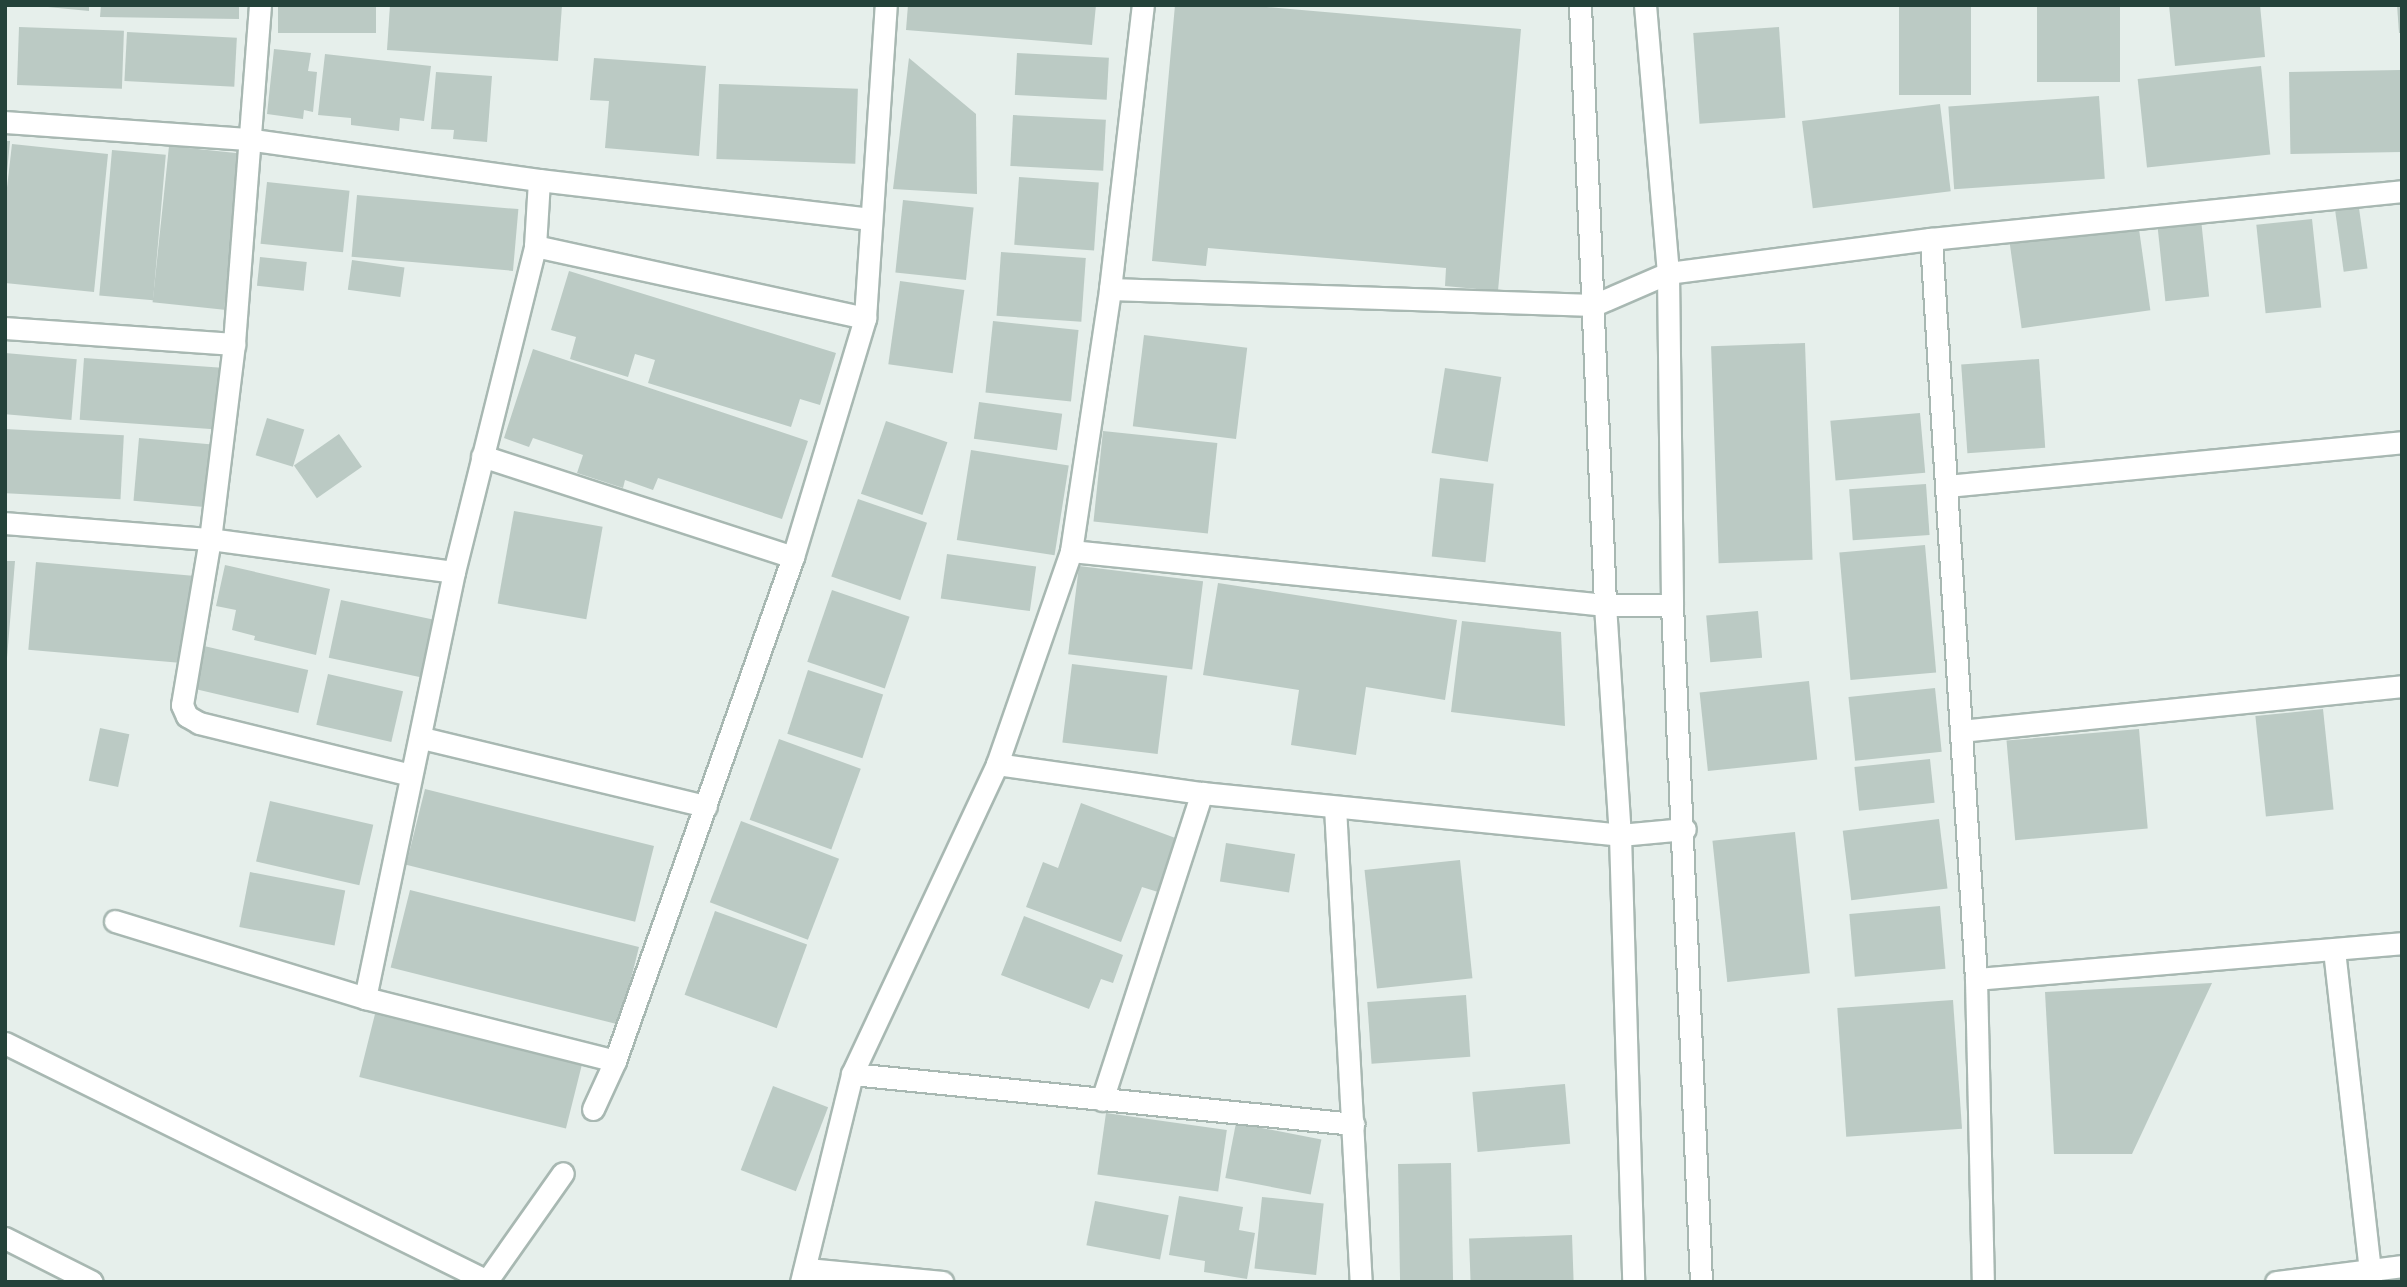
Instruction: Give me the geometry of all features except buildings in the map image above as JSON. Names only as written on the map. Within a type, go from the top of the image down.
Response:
[{"type":"street","points":[[260,5],[247,139],[234,344],[210,539],[182,705],[187,716],[411,775]]},
{"type":"street","points":[[593,1109],[615,1061],[793,557],[865,318],[886,5]]},
{"type":"street","points":[[942,1282],[804,1276],[852,1074],[997,764],[1071,551],[1110,289],[1143,5]]},
{"type":"street","points":[[1580,5],[1605,605],[1619,835],[1633,1282]]},
{"type":"street","points":[[1645,5],[1668,273],[1672,605],[1685,829],[1701,1282]]},
{"type":"street","points":[[5,122],[247,139],[539,180],[871,219]]},
{"type":"street","points":[[365,998],[411,775],[422,738],[454,572],[535,246],[539,180]]},
{"type":"street","points":[[1110,289],[1594,305],[1668,273],[1931,239],[2402,191]]},
{"type":"street","points":[[1931,239],[1976,979],[1983,1282]]},
{"type":"street","points":[[535,246],[865,318]]},
{"type":"street","points":[[5,328],[234,344]]},
{"type":"street","points":[[1947,486],[2402,442]]},
{"type":"street","points":[[482,456],[793,557]]},
{"type":"street","points":[[5,523],[210,539],[454,572]]},
{"type":"street","points":[[1071,551],[1605,605],[1672,605]]},
{"type":"street","points":[[1961,731],[2402,686]]},
{"type":"street","points":[[422,738],[706,807]]},
{"type":"street","points":[[997,764],[1202,793],[1619,835],[1685,829]]},
{"type":"street","points":[[1101,1100],[1202,793]]},
{"type":"street","points":[[1335,807],[1361,1282]]},
{"type":"street","points":[[115,921],[365,998],[615,1061]]},
{"type":"street","points":[[1976,979],[2402,943]]},
{"type":"street","points":[[2334,950],[2370,1276]]},
{"type":"street","points":[[5,1043],[487,1281],[563,1173]]},
{"type":"street","points":[[852,1074],[1354,1124]]},
{"type":"street","points":[[5,1238],[92,1282]]},
{"type":"street","points":[[2276,1282],[2370,1276],[2402,1266]]}]
